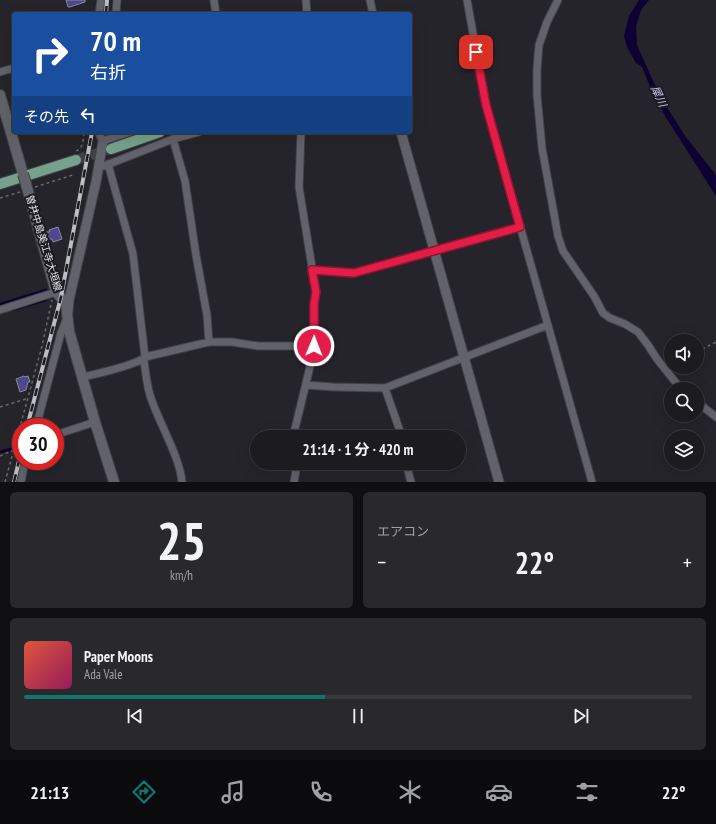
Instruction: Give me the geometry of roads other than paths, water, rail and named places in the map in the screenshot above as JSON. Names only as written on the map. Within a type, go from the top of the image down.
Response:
[{"type":"main road","name":"曽井中島美江寺大垣線","points":[[0,95],[26,182],[54,293],[66,303],[70,331],[95,422],[114,482]]},
{"type":"main road","points":[[110,148],[154,134]]},
{"type":"main road","points":[[0,184],[74,156]]},
{"type":"street","points":[[99,12],[100,0]]},
{"type":"street","points":[[116,12],[117,0]]},
{"type":"street","points":[[214,0],[216,12]]},
{"type":"street","points":[[306,0],[306,12]]},
{"type":"street","points":[[370,0],[372,12]]},
{"type":"street","points":[[467,0],[486,105],[592,482]]},
{"type":"street","points":[[558,0],[547,22],[539,45],[537,69],[538,110],[542,148],[558,236],[563,251],[594,296],[603,313],[638,332],[661,365],[675,382]]},
{"type":"street","points":[[0,72],[12,69]]},
{"type":"street","points":[[38,418],[60,334],[68,314],[69,300],[99,169],[102,136],[116,134]]},
{"type":"street","points":[[99,169],[108,164],[174,139],[192,134]]},
{"type":"street","points":[[295,430],[314,346],[314,304],[316,292],[299,187],[301,134]]},
{"type":"street","points":[[402,134],[499,482]]},
{"type":"street","points":[[174,139],[185,181],[207,315],[209,342]]},
{"type":"street","points":[[108,164],[133,254],[145,357],[144,361],[151,399],[174,456],[182,482]]},
{"type":"street","points":[[312,270],[354,273],[520,227]]},
{"type":"street","points":[[0,310],[54,293]]},
{"type":"street","points":[[306,384],[333,387],[384,388],[548,325]]},
{"type":"street","points":[[83,378],[140,361],[145,357],[209,342],[232,342],[258,346],[314,346]]},
{"type":"street","points":[[384,388],[399,430]]},
{"type":"street","points":[[704,408],[716,417]]},
{"type":"street","points":[[64,433],[95,422]]},
{"type":"street","points":[[21,482],[23,470]]},
{"type":"street","points":[[294,482],[296,470]]},
{"type":"street","points":[[408,470],[411,482]]},
{"type":"water","name":"犀川","points":[[639,0],[649,0],[641,10],[636,26],[637,45],[653,81],[670,112],[685,136],[716,175],[716,196],[665,116],[651,89],[642,67],[636,63],[627,47],[624,36],[629,16]]},
{"type":"waterway","points":[[0,304],[46,290]]},
{"type":"waterway","points":[[12,310],[46,300]]},
{"type":"waterway","points":[[0,452],[11,449]]},
{"type":"tunnel","points":[[76,160],[109,149]]},
{"type":"railway","points":[[106,12],[107,0]]},
{"type":"railway","points":[[29,418],[61,297],[92,134]]},
{"type":"railway","points":[[14,482],[17,470]]}]
